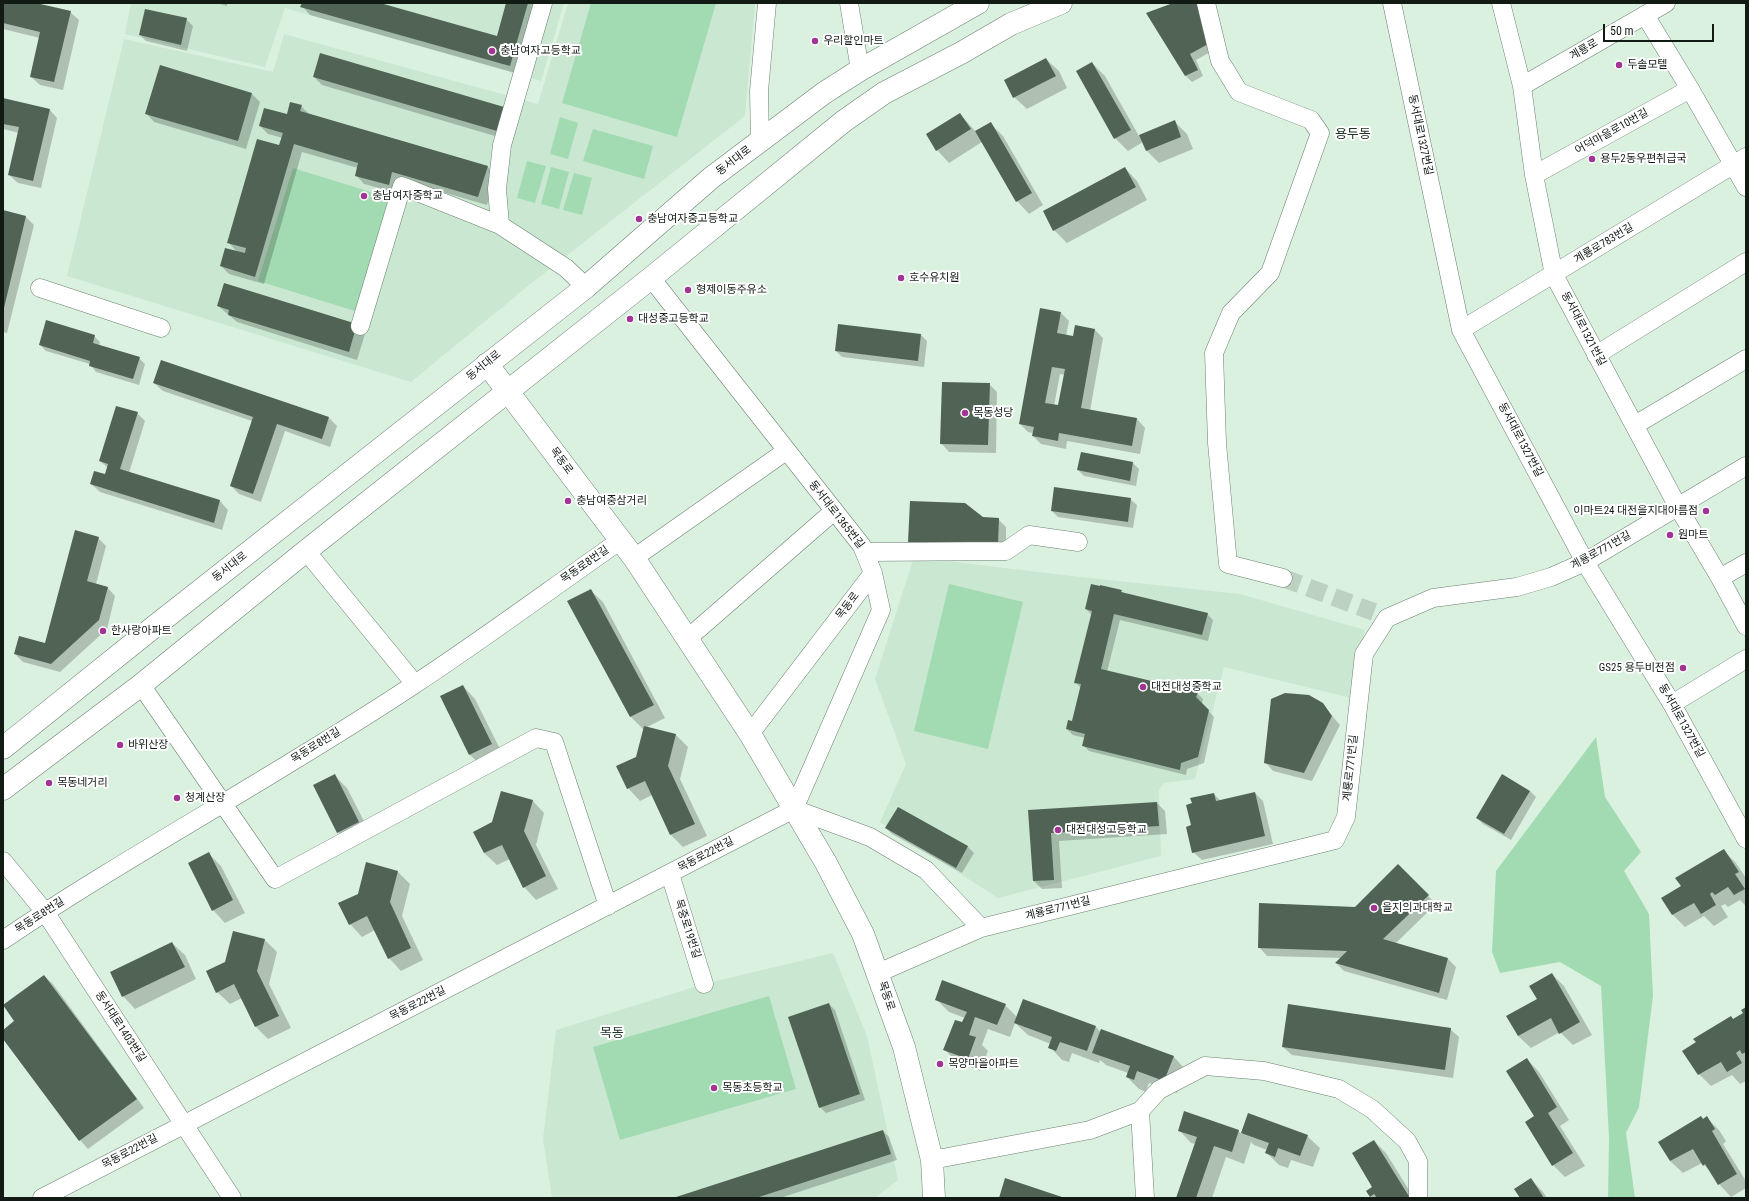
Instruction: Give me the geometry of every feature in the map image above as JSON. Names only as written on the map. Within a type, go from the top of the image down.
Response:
[{"type":"main road","name":"동서대로","points":[[3,748],[155,626],[405,431],[487,364],[586,287],[711,178],[824,93],[860,70],[978,3]]},
{"type":"main road","points":[[3,789],[141,685],[306,551],[651,278],[844,121],[884,93],[961,53],[1011,24],[1062,3]]},
{"type":"main road","name":"목동로","points":[[487,364],[634,558],[750,734],[826,863],[863,934],[904,1047],[932,1160],[934,1198]]},
{"type":"street","points":[[500,225],[497,189],[502,145],[542,3]]},
{"type":"street","points":[[760,141],[759,91],[767,3]]},
{"type":"street","points":[[849,3],[860,70]]},
{"type":"street","points":[[1206,3],[1220,62],[1239,92],[1311,120],[1320,133],[1270,272],[1231,313],[1214,353],[1218,443],[1228,564],[1283,578]]},
{"type":"street","name":"동서대로1327번길","points":[[1392,3],[1461,330],[1585,562],[1672,704],[1745,836]]},
{"type":"street","name":"동서대로1321번길","points":[[1501,3],[1522,86],[1534,175],[1554,275],[1596,355],[1635,424],[1678,507],[1720,578],[1746,626]]},
{"type":"street","name":"계룡로","points":[[1522,86],[1666,3]]},
{"type":"street","points":[[1644,15],[1690,89],[1739,161],[1746,187]]},
{"type":"street","name":"어덕마을로10번길","points":[[1534,175],[1690,89]]},
{"type":"street","name":"계룡로783번길","points":[[1461,330],[1554,275],[1739,161]]},
{"type":"street","points":[[360,326],[402,186],[500,225],[566,268],[586,287]]},
{"type":"street","points":[[1596,355],[1746,262]]},
{"type":"street","name":"동서대로1365번길","points":[[651,278],[862,546],[873,573],[881,610],[794,809]]},
{"type":"street","points":[[40,288],[161,328]]},
{"type":"street","points":[[1635,424],[1746,358]]},
{"type":"street","points":[[634,558],[786,451]]},
{"type":"street","name":"계룡로771번길","points":[[878,973],[981,928],[1335,840],[1346,817],[1364,654],[1380,615],[1433,598],[1517,587],[1551,577],[1585,562],[1746,466]]},
{"type":"street","points":[[687,639],[834,511]]},
{"type":"street","points":[[865,552],[1006,551],[1029,534],[1078,542]]},
{"type":"street","name":"목동로8번길","points":[[3,940],[45,912],[224,804],[415,684],[621,540]]},
{"type":"street","points":[[306,551],[415,684]]},
{"type":"street","points":[[1720,578],[1746,563]]},
{"type":"street","name":"목동로","points":[[750,734],[873,573]]},
{"type":"street","points":[[1672,704],[1746,659]]},
{"type":"street","points":[[141,685],[276,878],[536,738],[554,742],[608,906]]},
{"type":"street","points":[[794,809],[870,837],[926,870],[981,928]]},
{"type":"street","name":"목동로22번길","points":[[42,1198],[794,809]]},
{"type":"street","name":"동서대로1403번길","points":[[3,861],[45,912],[232,1198]]},
{"type":"street","name":"목중로19번길","points":[[670,874],[704,984]]},
{"type":"street","points":[[932,1160],[1090,1130],[1140,1111],[1159,1090],[1205,1066],[1264,1071],[1339,1089],[1372,1110],[1407,1141],[1418,1161],[1418,1198]]},
{"type":"street","points":[[1140,1111],[1145,1198]]},
{"type":"shaded area","name":"충남여자고등학교","points":[[131,3],[564,3],[541,81],[285,8],[265,67],[125,34]]},
{"type":"shaded area","name":"충남여자중학교","points":[[568,3],[755,3],[745,116],[528,286],[411,382],[67,276],[124,39],[273,72],[284,34],[538,104]]},
{"type":"shaded area","points":[[914,557],[1240,594],[1365,630],[1351,698],[1224,667],[1195,779],[1164,783],[1159,790],[1161,856],[998,898],[880,822],[906,764],[875,679]]},
{"type":"shaded area","name":"목동초등학교","points":[[833,953],[867,1036],[898,1180],[875,1198],[552,1198],[543,1139],[556,1030],[704,984]]},
{"type":"green space","points":[[591,3],[716,3],[677,137],[562,103]]},
{"type":"green space","points":[[560,117],[578,123],[568,159],[550,154]]},
{"type":"green space","points":[[593,129],[653,146],[644,179],[583,161]]},
{"type":"green space","points":[[527,161],[546,166],[535,203],[517,198]]},
{"type":"green space","points":[[551,167],[569,172],[559,209],[541,204]]},
{"type":"green space","points":[[293,168],[390,198],[355,311],[258,281]]},
{"type":"green space","points":[[574,173],[592,178],[582,215],[563,210]]},
{"type":"green space","points":[[949,584],[1023,602],[988,749],[914,731]]},
{"type":"green space","points":[[1596,737],[1605,797],[1641,852],[1624,871],[1649,914],[1653,996],[1639,1107],[1626,1133],[1635,1198],[1608,1198],[1609,1138],[1601,986],[1560,962],[1500,973],[1492,952],[1496,871]]},
{"type":"green space","points":[[769,996],[796,1089],[620,1140],[593,1047]]},
{"type":"building","points":[[3,3],[36,3],[71,11],[54,82],[30,77],[40,32],[3,23]]},
{"type":"building","points":[[302,3],[380,3],[497,36],[506,3],[528,3],[510,66],[300,7]]},
{"type":"building","points":[[1173,3],[1199,3],[1210,43],[1190,54],[1198,70],[1185,76],[1146,13]]},
{"type":"building","points":[[145,9],[187,18],[181,45],[139,35]]},
{"type":"building","points":[[320,53],[504,107],[497,131],[313,77]]},
{"type":"building","points":[[1046,58],[1056,76],[1013,98],[1004,80]]},
{"type":"building","points":[[1092,62],[1131,130],[1114,139],[1076,71]]},
{"type":"building","points":[[160,65],[252,93],[238,141],[145,114]]},
{"type":"building","points":[[3,98],[50,109],[33,181],[8,175],[19,127],[3,124]]},
{"type":"building","points":[[290,102],[302,105],[300,111],[488,166],[478,197],[392,172],[389,185],[355,176],[358,163],[294,144],[255,277],[220,266],[225,248],[245,253],[246,248],[227,243],[257,139],[279,145],[283,133],[259,126],[264,108],[287,114]]},
{"type":"building","points":[[960,113],[971,129],[936,151],[926,134]]},
{"type":"building","points":[[1175,120],[1181,137],[1146,151],[1139,135]]},
{"type":"building","points":[[991,122],[1032,193],[1016,202],[975,131]]},
{"type":"building","points":[[1125,167],[1136,187],[1053,231],[1043,211]]},
{"type":"building","points":[[3,210],[26,216],[4,308],[3,308]]},
{"type":"building","points":[[224,283],[357,324],[349,352],[228,315],[229,310],[217,306]]},
{"type":"building","points":[[1040,308],[1061,312],[1057,333],[1073,336],[1075,325],[1095,329],[1081,408],[1137,418],[1132,446],[1059,433],[1058,441],[1032,436],[1034,427],[1019,424]],"holes":[[[1052,367],[1065,369],[1058,405],[1045,403]]]},
{"type":"building","points":[[46,320],[95,335],[93,343],[140,357],[133,379],[89,366],[90,361],[39,345]]},
{"type":"building","points":[[838,324],[921,334],[918,361],[835,351]]},
{"type":"building","points":[[161,360],[329,417],[322,439],[277,424],[253,494],[230,486],[253,417],[153,383]]},
{"type":"building","name":"목동성당","points":[[942,382],[990,383],[988,445],[940,444]]},
{"type":"building","points":[[116,406],[138,412],[120,469],[220,500],[214,523],[90,484],[94,471],[105,474],[108,464],[99,461]]},
{"type":"building","points":[[1081,452],[1133,462],[1130,481],[1077,470]]},
{"type":"building","points":[[1054,487],[1131,498],[1128,522],[1051,511]]},
{"type":"building","points":[[910,501],[965,503],[983,517],[999,518],[998,545],[908,542]]},
{"type":"building","points":[[75,530],[99,537],[87,581],[108,587],[99,620],[51,664],[14,654],[19,636],[45,643]]},
{"type":"building","points":[[1091,584],[1122,590],[1121,592],[1208,613],[1202,635],[1114,614],[1101,669],[1198,692],[1196,697],[1209,710],[1198,757],[1181,763],[1180,770],[1082,746],[1085,734],[1066,729],[1068,720],[1072,721],[1081,684],[1074,683],[1092,611],[1085,609]]},
{"type":"building","points":[[591,589],[654,705],[630,717],[567,601]]},
{"type":"building","points":[[463,685],[492,744],[469,755],[440,696]]},
{"type":"building","points":[[1285,693],[1309,695],[1323,703],[1332,716],[1304,773],[1264,763],[1271,699]]},
{"type":"building","points":[[644,726],[676,734],[668,766],[695,824],[670,835],[645,781],[627,789],[616,766],[636,757]]},
{"type":"building","points":[[335,774],[359,822],[337,833],[313,785]]},
{"type":"building","points":[[1502,774],[1530,791],[1504,834],[1476,818]]},
{"type":"building","points":[[501,791],[533,800],[524,831],[546,876],[523,888],[502,845],[484,853],[473,832],[492,822]]},
{"type":"building","points":[[1255,792],[1265,836],[1192,853],[1186,827],[1191,825],[1186,805],[1192,803],[1190,798],[1214,793],[1216,801]]},
{"type":"building","points":[[1157,802],[1159,826],[1051,833],[1054,880],[1033,881],[1028,810]]},
{"type":"building","points":[[898,807],[968,846],[956,868],[885,828]]},
{"type":"building","points":[[1724,849],[1739,872],[1735,874],[1745,889],[1734,895],[1728,887],[1715,895],[1712,892],[1710,894],[1716,905],[1701,914],[1694,903],[1672,915],[1661,898],[1681,886],[1675,878]]},
{"type":"building","points":[[209,852],[233,900],[212,911],[188,863]]},
{"type":"building","points":[[366,862],[398,871],[390,902],[411,948],[388,959],[367,916],[349,925],[338,903],[358,894]]},
{"type":"building","points":[[1398,864],[1429,895],[1383,939],[1448,958],[1439,993],[1335,963],[1347,951],[1258,948],[1259,903],[1355,907]]},
{"type":"building","points":[[233,931],[265,939],[257,971],[279,1016],[255,1027],[234,984],[216,993],[206,971],[225,962]]},
{"type":"building","points":[[172,942],[185,967],[122,997],[110,972]]},
{"type":"building","points":[[1552,973],[1580,1022],[1559,1034],[1551,1018],[1518,1036],[1506,1016],[1537,999],[1529,986]]},
{"type":"building","points":[[44,975],[137,1099],[79,1141],[3,1039],[3,1030],[14,1021],[3,1005]]},
{"type":"building","points":[[942,980],[1006,1004],[997,1025],[975,1017],[969,1035],[976,1037],[968,1059],[943,1050],[955,1020],[962,1022],[967,1012],[935,1000]]},
{"type":"building","points":[[1023,999],[1096,1026],[1087,1051],[1060,1042],[1056,1051],[1048,1048],[1052,1037],[1014,1023]]},
{"type":"building","points":[[829,1003],[860,1094],[819,1108],[788,1017]]},
{"type":"building","points":[[1288,1004],[1451,1028],[1445,1070],[1282,1047]]},
{"type":"building","points":[[1746,1007],[1746,1052],[1742,1054],[1740,1050],[1736,1053],[1742,1063],[1727,1072],[1721,1062],[1698,1075],[1682,1051],[1696,1042],[1693,1039],[1731,1016],[1733,1019],[1743,1013],[1741,1010]]},
{"type":"building","points":[[1101,1029],[1174,1056],[1164,1081],[1137,1071],[1134,1080],[1126,1077],[1130,1066],[1092,1053]]},
{"type":"building","points":[[1527,1058],[1557,1107],[1548,1113],[1573,1153],[1552,1166],[1525,1122],[1534,1116],[1506,1071]]},
{"type":"building","points":[[1184,1111],[1239,1130],[1232,1152],[1214,1146],[1196,1198],[1176,1198],[1197,1137],[1178,1131]]},
{"type":"building","points":[[1248,1113],[1308,1135],[1300,1156],[1278,1148],[1275,1157],[1265,1153],[1269,1143],[1241,1133]]},
{"type":"building","points":[[1701,1116],[1703,1119],[1707,1116],[1715,1129],[1712,1131],[1737,1174],[1718,1185],[1705,1164],[1703,1166],[1693,1149],[1670,1161],[1658,1142]]},
{"type":"building","points":[[883,1130],[891,1154],[756,1198],[673,1198]]},
{"type":"building","points":[[1374,1140],[1410,1198],[1377,1198],[1374,1194],[1370,1197],[1366,1191],[1372,1187],[1352,1153]]},
{"type":"building","points":[[1005,1178],[1065,1198],[999,1198]]},
{"type":"building","points":[[1531,1178],[1544,1198],[1520,1198],[1514,1189]]},
{"type":"tunnel","points":[[1283,578],[1374,612]]},
{"type":"place","name":"우리할인마트","points":[[815,41]]},
{"type":"place","name":"충남여자고등학교","points":[[492,51]]},
{"type":"place","name":"두솔모텔","points":[[1619,65]]},
{"type":"place","name":"용두2동우편취급국","points":[[1592,159]]},
{"type":"place","name":"충남여자중학교","points":[[364,196]]},
{"type":"place","name":"충남여자중고등학교","points":[[639,219]]},
{"type":"place","name":"호수유치원","points":[[901,278]]},
{"type":"place","name":"형제이동주유소","points":[[688,290]]},
{"type":"place","name":"대성중고등학교","points":[[630,319]]},
{"type":"place","name":"목동성당","points":[[965,413]]},
{"type":"place","name":"충남여중삼거리","points":[[568,501]]},
{"type":"place","name":"이마트24 대전을지대아름점","points":[[1706,511]]},
{"type":"place","name":"원마트","points":[[1670,535]]},
{"type":"place","name":"한사랑아파트","points":[[103,631]]},
{"type":"place","name":"GS25 용두비전점","points":[[1683,668]]},
{"type":"place","name":"대전대성중학교","points":[[1143,687]]},
{"type":"place","name":"바위산장","points":[[120,745]]},
{"type":"place","name":"목동네거리","points":[[49,783]]},
{"type":"place","name":"청계산장","points":[[177,798]]},
{"type":"place","name":"대전대성고등학교","points":[[1058,830]]},
{"type":"place","name":"을지의과대학교","points":[[1374,908]]},
{"type":"place","name":"목양마을아파트","points":[[940,1064]]},
{"type":"place","name":"목동초등학교","points":[[714,1088]]},
{"type":"district","name":"용두동","points":[[1353,135]]},
{"type":"district","name":"목동","points":[[612,1034]]}]
